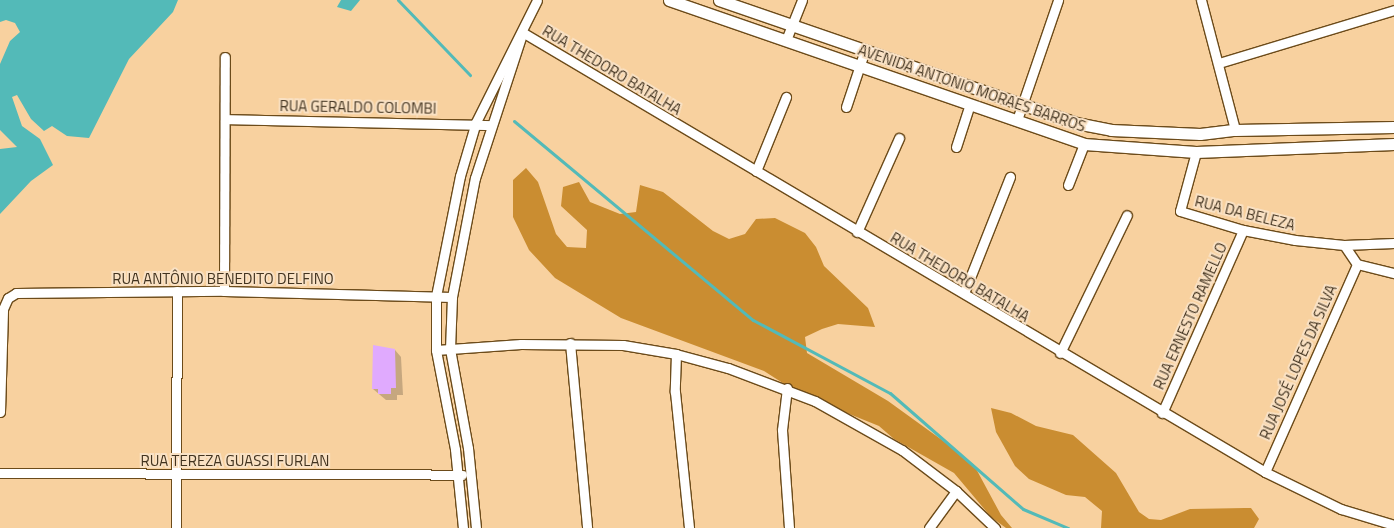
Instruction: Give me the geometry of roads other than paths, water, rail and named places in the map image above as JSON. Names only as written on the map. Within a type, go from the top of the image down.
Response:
[{"type":"street","points":[[463,528],[458,476],[436,350],[436,296],[460,176],[476,122],[508,54],[522,32],[538,0]]},
{"type":"street","name":"AVENIDA ANTONIO MORAES BARROS","points":[[669,0],[1084,144],[1196,152],[1394,144]]},
{"type":"street","name":"AVENIDA ANTONIO MORAES BARROS","points":[[719,0],[1076,123],[1111,130],[1200,134],[1234,130],[1394,127]]},
{"type":"street","points":[[786,40],[802,0]]},
{"type":"street","points":[[1017,120],[1058,0]]},
{"type":"street","points":[[1201,0],[1219,63],[1234,130]]},
{"type":"street","points":[[1219,63],[1394,10]]},
{"type":"street","points":[[476,528],[471,475],[450,349],[452,297],[475,178],[491,125],[517,58],[522,32]]},
{"type":"street","name":"RUA THEDORO BATALHA","points":[[522,32],[857,232],[964,293],[1060,353],[1265,472],[1341,509],[1394,525]]},
{"type":"street","points":[[846,107],[865,50]]},
{"type":"street","points":[[224,291],[225,57]]},
{"type":"street","points":[[756,171],[786,97]]},
{"type":"street","points":[[956,147],[970,104]]},
{"type":"street","name":"RUA GERALDO COLOMBI","points":[[225,119],[476,122],[491,125]]},
{"type":"street","points":[[857,232],[899,138]]},
{"type":"street","points":[[1068,185],[1084,144]]},
{"type":"street","name":"RUA DA BELEZA","points":[[1196,152],[1180,211],[1244,230],[1295,240],[1344,245],[1394,243]]},
{"type":"street","points":[[964,293],[1010,177]]},
{"type":"street","points":[[1060,353],[1128,215]]},
{"type":"street","name":"RUA ERNESTO RAMELLO","points":[[1162,413],[1244,230]]},
{"type":"street","points":[[1344,245],[1356,264],[1394,273]]},
{"type":"street","name":"RUA JOSÉ LOPES DA SILVA","points":[[1265,472],[1356,264]]},
{"type":"street","points":[[176,291],[176,528]]},
{"type":"street","name":"RUA ANTÔNIO BENEDITO DELFINO","points":[[0,412],[3,309],[8,298],[16,293],[224,291],[452,297]]},
{"type":"street","points":[[436,350],[570,343],[623,345],[676,354],[787,388],[902,450],[956,491],[994,528]]},
{"type":"street","points":[[570,343],[587,528]]},
{"type":"street","points":[[676,354],[674,392],[689,528]]},
{"type":"street","points":[[787,388],[782,430],[789,528]]},
{"type":"street","name":"RUA TEREZA GUASSI FURLAN","points":[[0,473],[471,475]]},
{"type":"street","points":[[929,528],[956,491]]},
{"type":"water","points":[[0,0],[178,0],[173,12],[129,59],[89,138],[67,136],[52,126],[44,131],[31,119],[17,95],[12,97],[22,126],[40,139],[53,165],[31,181],[0,214],[0,149],[17,147],[0,130],[0,64],[10,41],[20,32],[15,23],[6,20],[0,22]]},
{"type":"water","points":[[341,0],[360,0],[351,11],[337,7]]},
{"type":"waterway","points":[[398,0],[470,75]]},
{"type":"waterway","points":[[514,121],[753,320],[890,393],[1023,509],[1068,528]]}]
